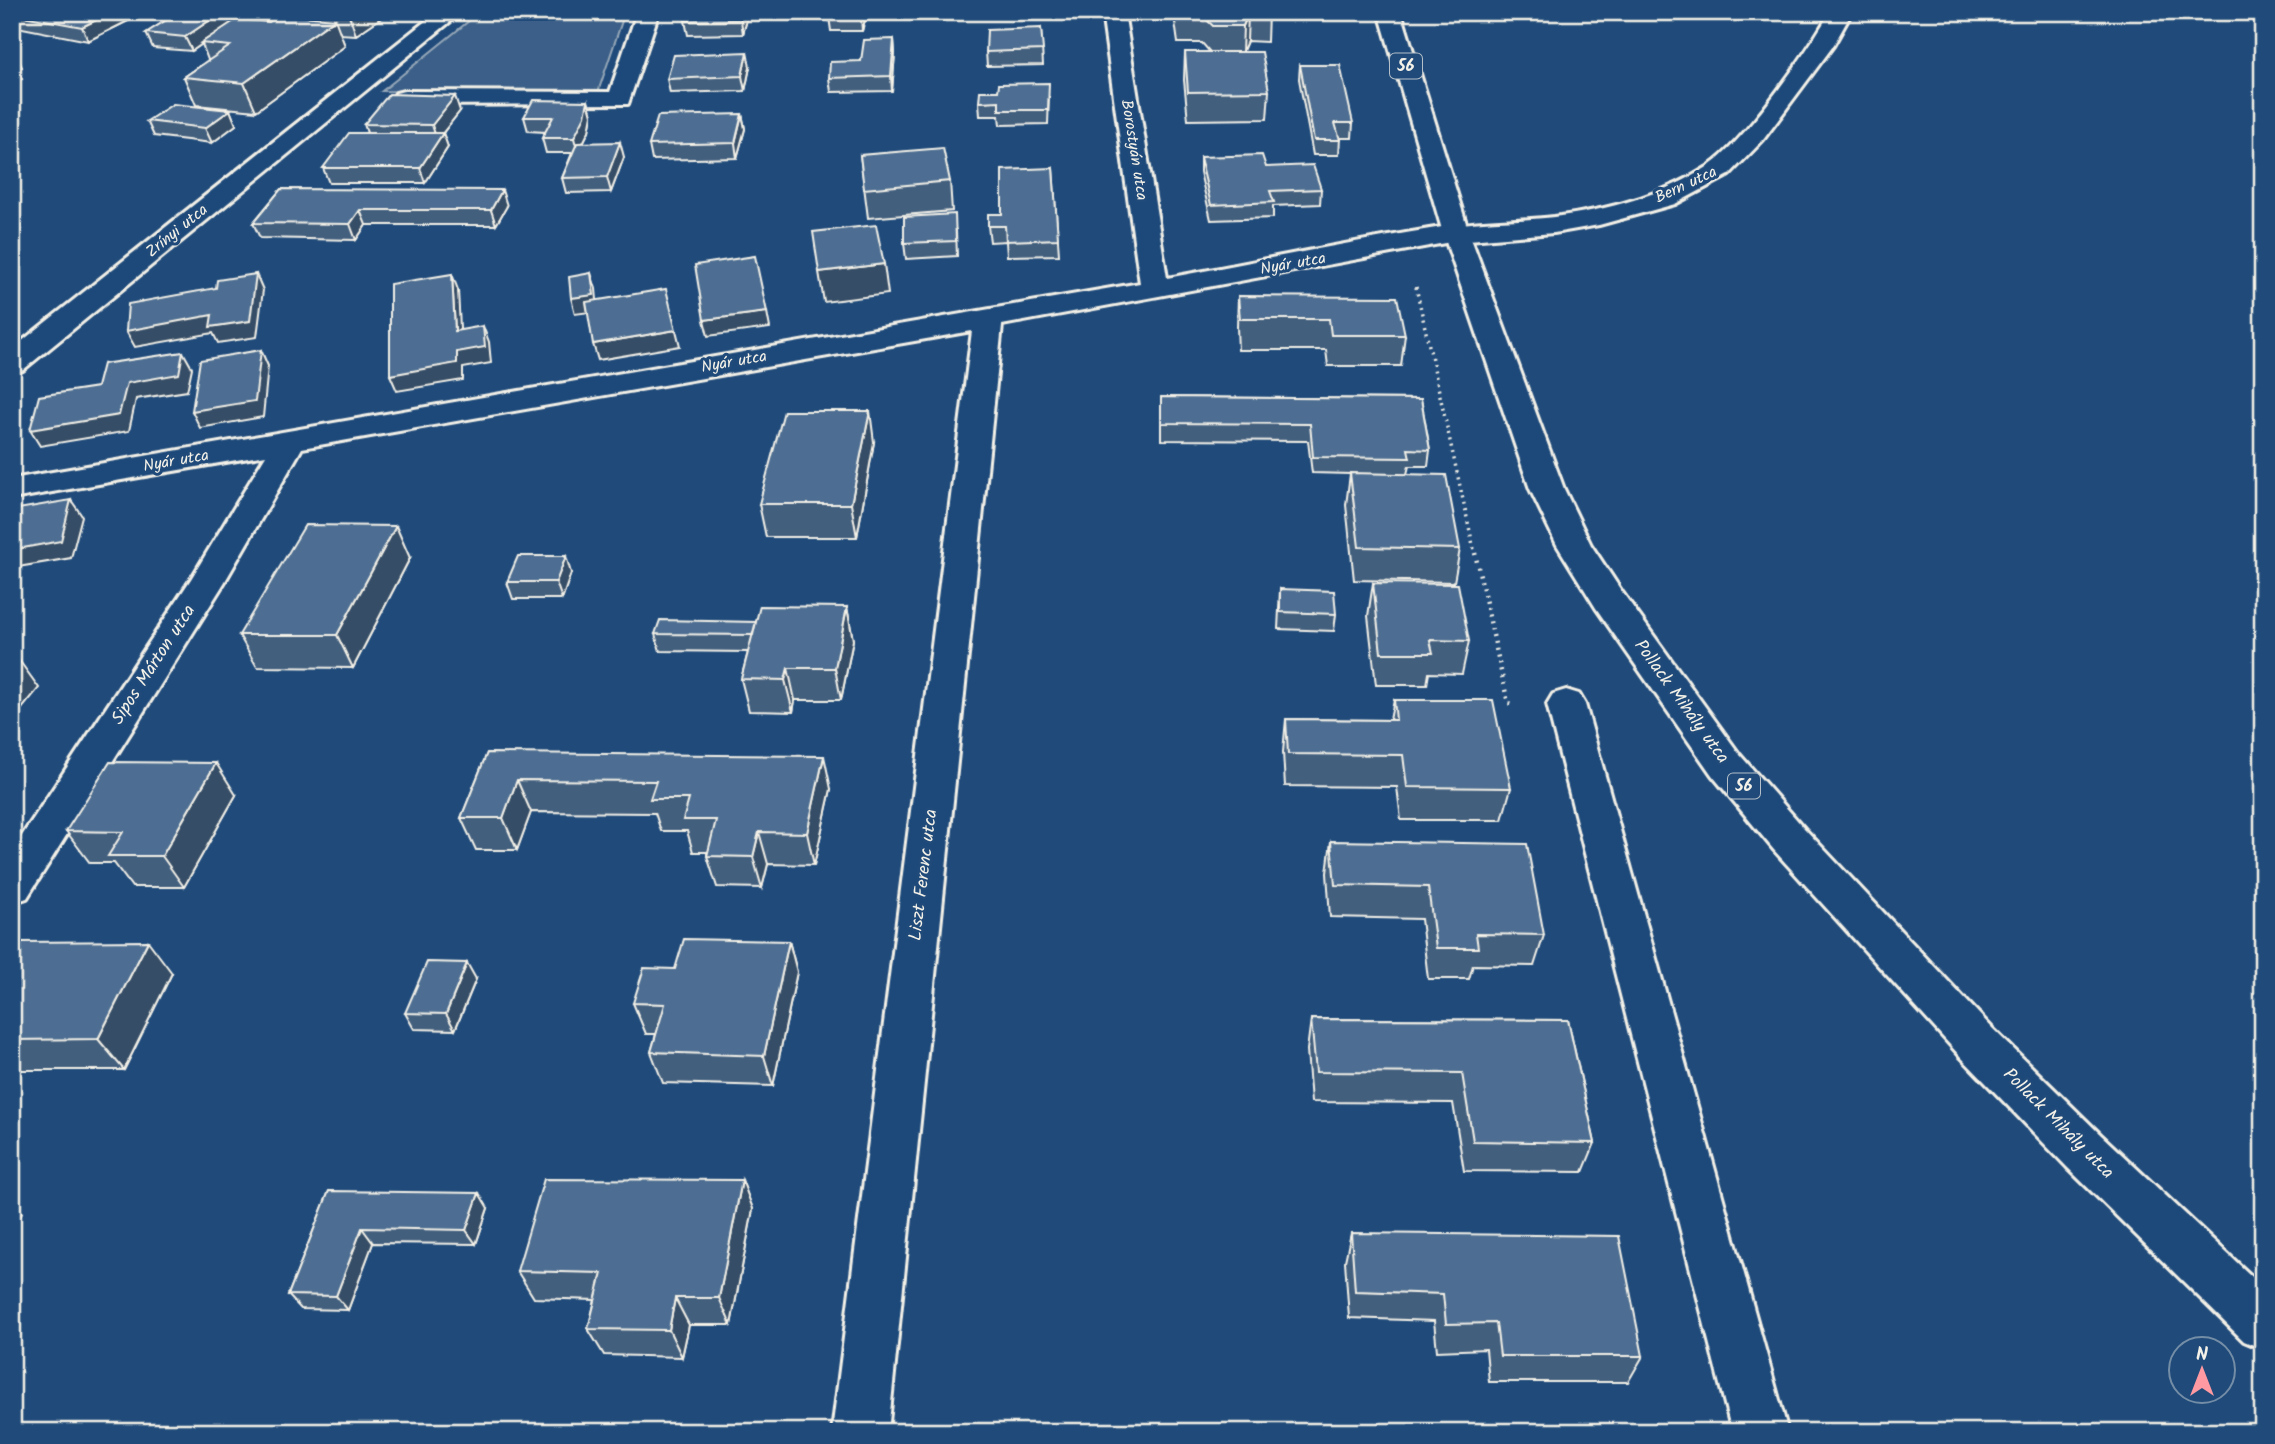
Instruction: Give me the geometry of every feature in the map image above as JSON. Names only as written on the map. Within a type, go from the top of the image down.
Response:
[{"type":"street","name":"Zrínyi utca","points":[[12,364],[451,12]]},
{"type":"street","points":[[342,98],[621,99],[648,12]]},
{"type":"street","name":"Borostyán utca","points":[[1113,12],[1155,288]]},
{"type":"street","name":"Pollack Mihály utca","points":[[1390,12],[1456,233],[1547,489],[1574,545],[1602,589],[1687,713],[1726,765],[1789,839],[1959,1024],[2084,1151],[2263,1324]]},
{"type":"street","name":"Bern utca","points":[[1456,233],[1554,225],[1599,217],[1666,198],[1720,170],[1754,135],[1825,41],[1841,12]]},
{"type":"street","name":"Nyár utca","points":[[12,489],[1328,258],[1456,233]]},
{"type":"street","name":"Liszt Ferenc utca","points":[[860,1432],[988,318]]},
{"type":"street","name":"Sipos Márton utca","points":[[12,886],[206,583],[290,441]]},
{"type":"street","points":[[1566,704],[1760,1432]]},
{"type":"path","points":[[1328,258],[1418,288],[1508,704],[1566,704]]},
{"type":"shaded area","points":[[480,12],[625,12],[598,92],[382,91]]},
{"type":"building","points":[[12,12],[112,12],[82,27]]},
{"type":"building","points":[[179,12],[222,12],[185,37],[146,33]]},
{"type":"building","points":[[688,12],[743,12],[741,20],[685,21]]},
{"type":"building","points":[[831,12],[862,12],[861,17],[829,17]]},
{"type":"building","points":[[1178,12],[1268,14],[1248,14],[1243,26],[1213,26],[1203,16],[1179,16]]},
{"type":"building","points":[[281,14],[335,19],[244,83],[184,77],[230,46],[201,43],[237,19],[269,22]]},
{"type":"building","points":[[1041,28],[1043,50],[986,52],[987,30]]},
{"type":"building","points":[[894,39],[891,76],[829,78],[830,62],[861,61],[864,40]]},
{"type":"building","points":[[747,52],[742,76],[667,79],[674,55]]},
{"type":"building","points":[[1185,52],[1262,52],[1269,91],[1188,92]]},
{"type":"building","points":[[1300,65],[1340,65],[1353,123],[1335,123],[1340,140],[1314,140]]},
{"type":"building","points":[[1049,83],[1048,110],[999,110],[999,101],[979,102],[980,91],[998,91],[999,84]]},
{"type":"building","points":[[389,94],[455,96],[432,125],[364,124]]},
{"type":"building","points":[[533,100],[588,101],[585,116],[574,138],[542,138],[553,117],[524,117]]},
{"type":"building","points":[[173,104],[230,110],[205,128],[147,121]]},
{"type":"building","points":[[742,114],[735,143],[649,145],[658,116]]},
{"type":"building","points":[[349,133],[443,133],[420,168],[323,168]]},
{"type":"building","points":[[620,142],[607,177],[562,178],[577,143]]},
{"type":"building","points":[[943,148],[950,181],[864,189],[860,155]]},
{"type":"building","points":[[1262,155],[1266,167],[1313,165],[1321,189],[1270,191],[1274,202],[1211,205],[1200,157]]},
{"type":"building","points":[[1053,168],[1058,239],[1006,241],[1005,226],[988,226],[988,214],[1002,214],[1002,170]]},
{"type":"building","points":[[281,189],[502,190],[491,210],[360,210],[350,224],[253,223]]},
{"type":"building","points":[[955,214],[956,241],[904,243],[904,217]]},
{"type":"building","points":[[876,225],[884,264],[819,272],[813,232]]},
{"type":"building","points":[[755,256],[767,312],[704,320],[695,265]]},
{"type":"building","points":[[591,273],[594,295],[571,298],[569,277]]},
{"type":"building","points":[[256,274],[250,321],[210,327],[212,315],[126,331],[128,304],[216,288],[217,280]]},
{"type":"building","points":[[452,274],[455,331],[483,326],[485,347],[457,352],[457,363],[390,375],[390,284]]},
{"type":"building","points":[[666,289],[676,330],[593,344],[586,302]]},
{"type":"building","points":[[1238,296],[1397,297],[1405,335],[1331,335],[1329,319],[1240,319]]},
{"type":"building","points":[[261,350],[255,401],[192,411],[200,360]]},
{"type":"building","points":[[183,352],[179,374],[127,383],[119,415],[30,430],[39,396],[97,387],[103,364]]},
{"type":"building","points":[[1161,397],[1421,399],[1430,450],[1408,449],[1410,458],[1313,457],[1310,424],[1161,423]]},
{"type":"building","points":[[784,411],[870,411],[851,504],[759,504]]},
{"type":"building","points":[[1350,473],[1446,475],[1460,549],[1359,547]]},
{"type":"building","points":[[71,500],[61,541],[12,550],[12,510]]},
{"type":"building","points":[[305,525],[396,526],[337,635],[239,635]]},
{"type":"building","points":[[518,556],[566,556],[556,582],[507,582]]},
{"type":"building","points":[[1373,583],[1458,584],[1469,641],[1430,640],[1433,653],[1381,653]]},
{"type":"building","points":[[1280,589],[1334,591],[1336,614],[1280,612]]},
{"type":"building","points":[[760,606],[847,607],[835,668],[788,668],[785,680],[741,679]]},
{"type":"building","points":[[660,620],[756,622],[753,635],[655,634]]},
{"type":"building","points":[[1394,700],[1493,700],[1511,788],[1407,787],[1403,755],[1288,754],[1286,719],[1396,720]]},
{"type":"building","points":[[487,753],[824,756],[807,833],[759,832],[753,857],[707,856],[716,820],[683,820],[689,799],[650,799],[656,781],[517,780],[503,818],[461,818]]},
{"type":"building","points":[[110,762],[216,763],[162,856],[108,856],[123,832],[66,831]]},
{"type":"building","points":[[1331,841],[1527,844],[1544,935],[1476,934],[1478,948],[1436,948],[1428,887],[1335,885]]},
{"type":"building","points":[[684,939],[789,941],[764,1056],[651,1052],[665,1004],[633,1003],[644,968],[675,969]]},
{"type":"building","points":[[148,941],[98,1039],[12,1040],[12,953],[19,942]]},
{"type":"building","points":[[427,962],[467,963],[446,1014],[405,1013]]},
{"type":"building","points":[[1311,1019],[1568,1020],[1595,1143],[1473,1141],[1462,1073],[1316,1072]]},
{"type":"building","points":[[544,1179],[742,1180],[719,1298],[675,1298],[669,1330],[588,1329],[602,1273],[517,1271]]},
{"type":"building","points":[[329,1191],[479,1193],[466,1230],[362,1228],[336,1296],[288,1295]]},
{"type":"building","points":[[1351,1233],[1619,1236],[1643,1356],[1500,1356],[1496,1323],[1446,1324],[1443,1294],[1355,1291]]}]
